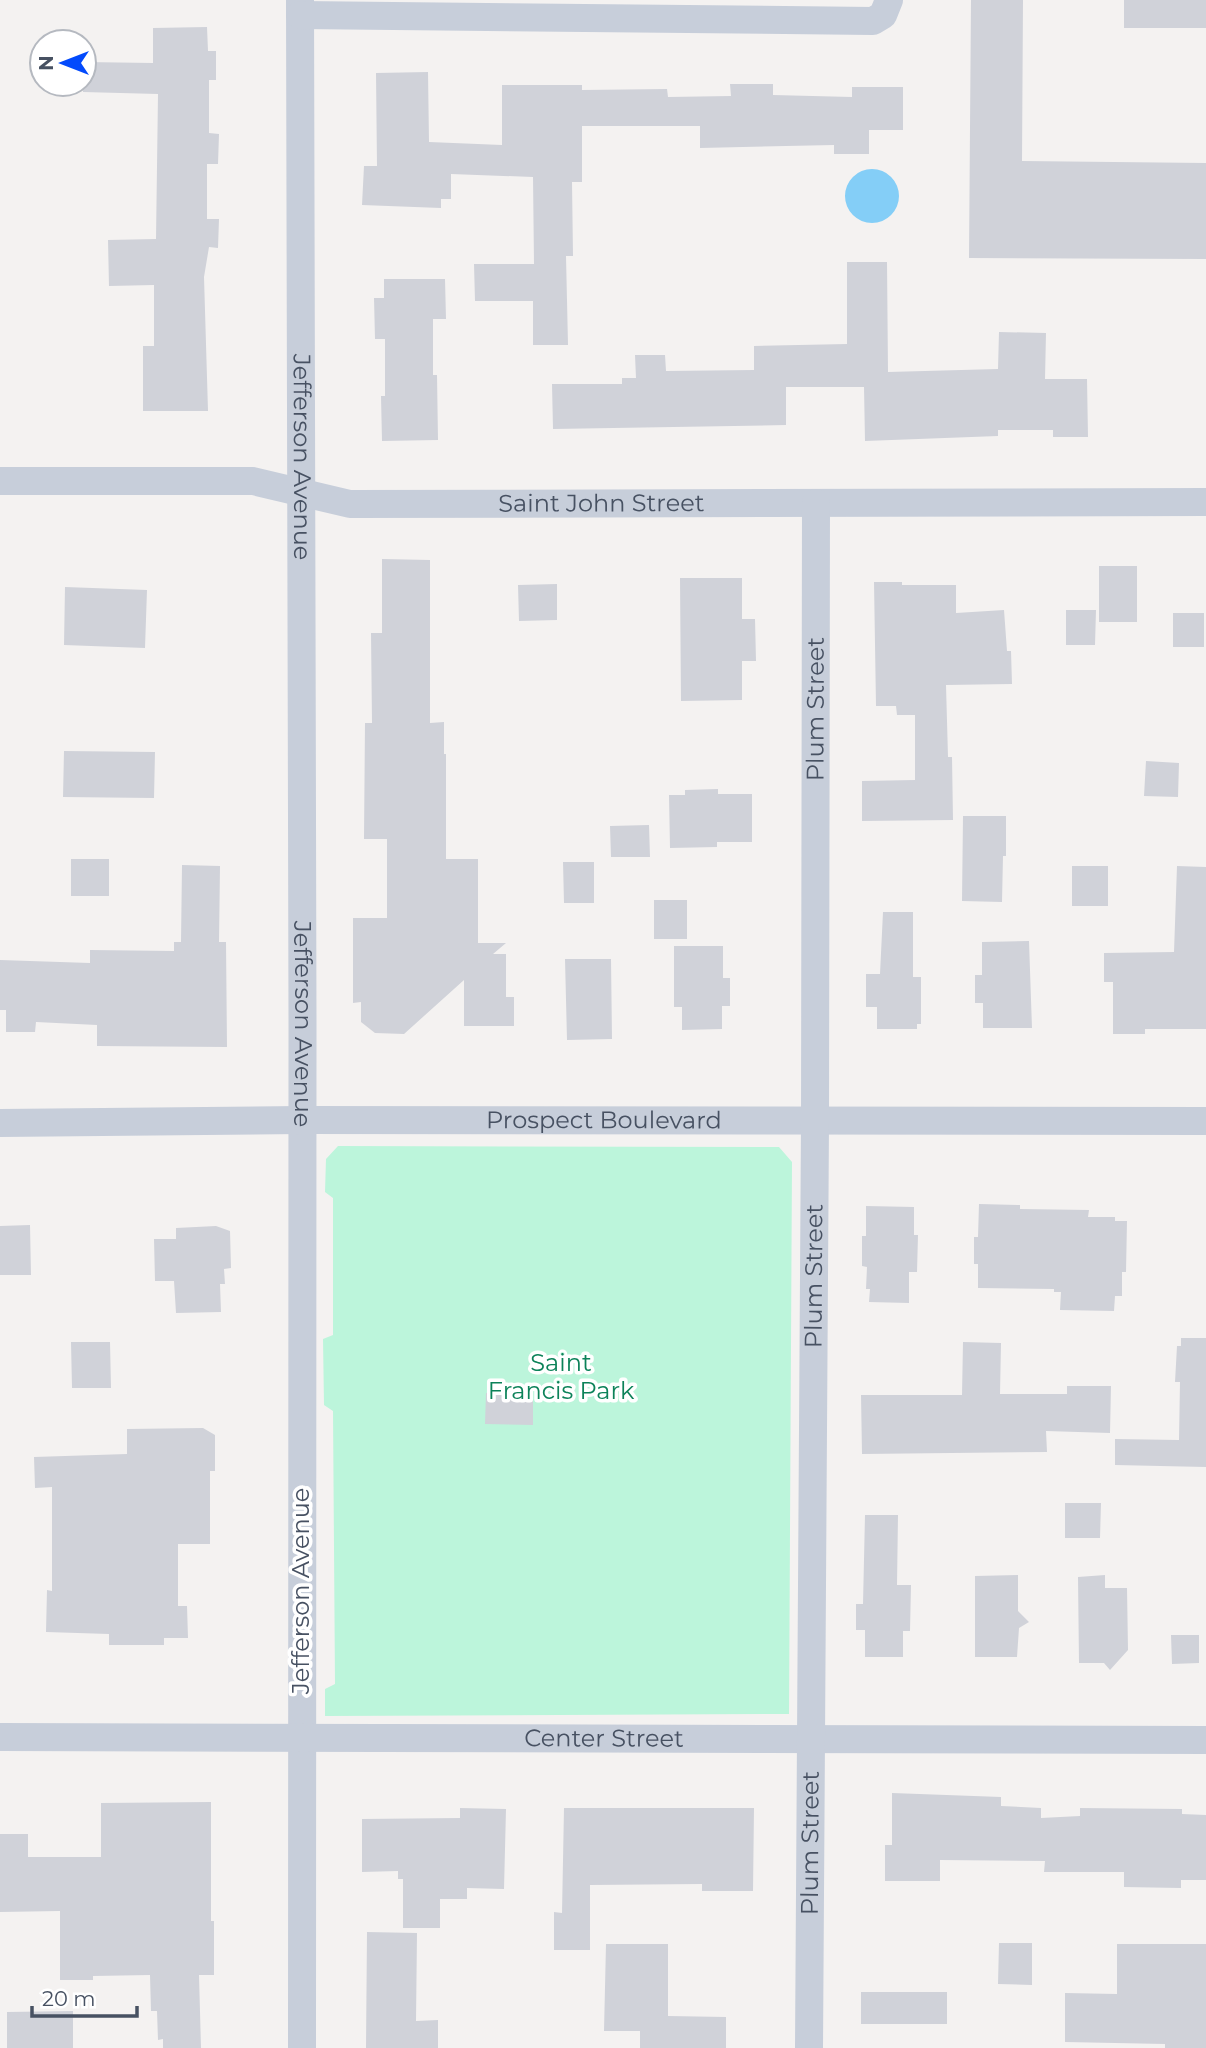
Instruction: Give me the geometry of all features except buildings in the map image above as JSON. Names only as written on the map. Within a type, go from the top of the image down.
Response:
[{"type":"street","points":[[300,7],[873,21],[886,8]]},
{"type":"street","name":"Jefferson Avenue","points":[[300,7],[303,493],[302,2048]]},
{"type":"street","name":"Saint John Street","points":[[0,481],[253,481],[350,504],[1206,502]]},
{"type":"street","name":"Plum Street","points":[[809,2048],[816,503]]},
{"type":"street","name":"Prospect Boulevard","points":[[0,1123],[301,1120],[1206,1121]]},
{"type":"street","name":"Center Street","points":[[0,1737],[1206,1740]]},
{"type":"green space","name":"Saint Francis Park","points":[[338,1146],[779,1147],[792,1162],[789,1714],[325,1716],[325,1689],[335,1684],[333,1411],[324,1405],[323,1339],[333,1335],[333,1198],[325,1192],[326,1159]]},
{"type":"water","points":[[872,169],[891,177],[899,196],[891,215],[872,223],[853,215],[845,196],[853,177]]}]
